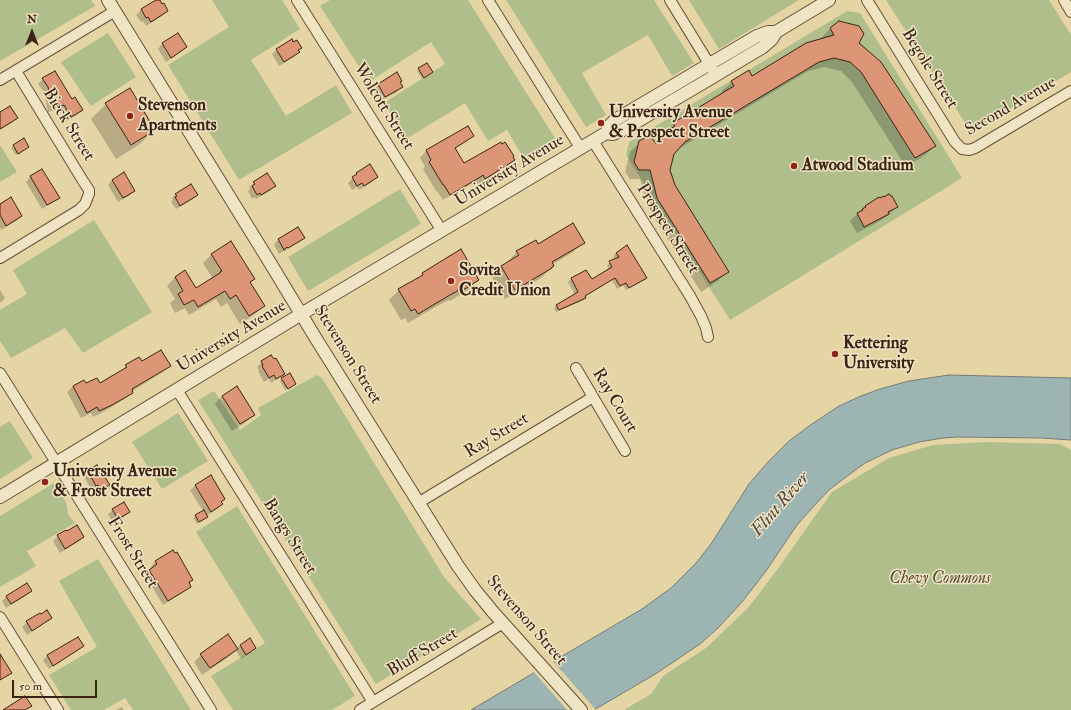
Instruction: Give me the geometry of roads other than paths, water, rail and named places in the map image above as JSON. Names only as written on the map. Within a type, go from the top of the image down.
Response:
[{"type":"street","name":"Stevenson Street","points":[[108,0],[418,503],[467,579],[523,646],[581,710]]},
{"type":"street","name":"Wolcott Street","points":[[297,0],[442,231]]},
{"type":"street","points":[[488,0],[581,148]]},
{"type":"street","points":[[670,0],[713,70]]},
{"type":"street","name":"University Avenue","points":[[0,497],[581,148],[606,134],[613,134],[621,131],[713,70],[766,44],[772,39],[776,32],[829,0]]},
{"type":"street","name":"Begole Street","points":[[867,0],[955,142],[961,148],[967,150]]},
{"type":"street","points":[[1064,0],[1071,12]]},
{"type":"street","points":[[0,80],[114,11]]},
{"type":"street","name":"Bieck Street","points":[[0,258],[76,212],[84,206],[89,194],[88,189],[16,71]]},
{"type":"street","name":"Second Avenue","points":[[967,150],[983,144],[1071,91]]},
{"type":"street","name":"Prospect Street","points":[[593,141],[690,296],[701,316],[708,337]]},
{"type":"street","name":"Ray Court","points":[[576,368],[625,451]]},
{"type":"street","name":"Frost Street","points":[[0,373],[212,710]]},
{"type":"street","name":"Bangs Street","points":[[177,390],[373,702]]},
{"type":"street","name":"Ray Street","points":[[418,503],[593,396]]},
{"type":"street","points":[[0,617],[58,710]]},
{"type":"street","name":"Bluff Street","points":[[360,710],[503,623]]},
{"type":"water","name":"Flint River","points":[[949,375],[1071,378],[1071,440],[1041,438],[957,437],[919,442],[892,450],[865,463],[830,489],[797,525],[766,571],[742,602],[718,628],[700,644],[657,673],[594,710],[471,710],[642,609],[671,588],[696,563],[711,544],[749,484],[789,441],[809,426],[839,406],[880,389],[909,381]]},
{"type":"place","name":"Stevenson Apartments","points":[[130,116]]},
{"type":"place","name":"University Avenue & Prospect Street","points":[[601,123]]},
{"type":"place","name":"Atwood Stadium","points":[[794,166]]},
{"type":"place","name":"Sovita Credit Union","points":[[451,281]]},
{"type":"place","name":"Kettering University","points":[[835,354]]},
{"type":"place","name":"University Avenue & Frost Street","points":[[45,482]]},
{"type":"park label","name":"Chevy Commons","points":[[940,579]]}]
